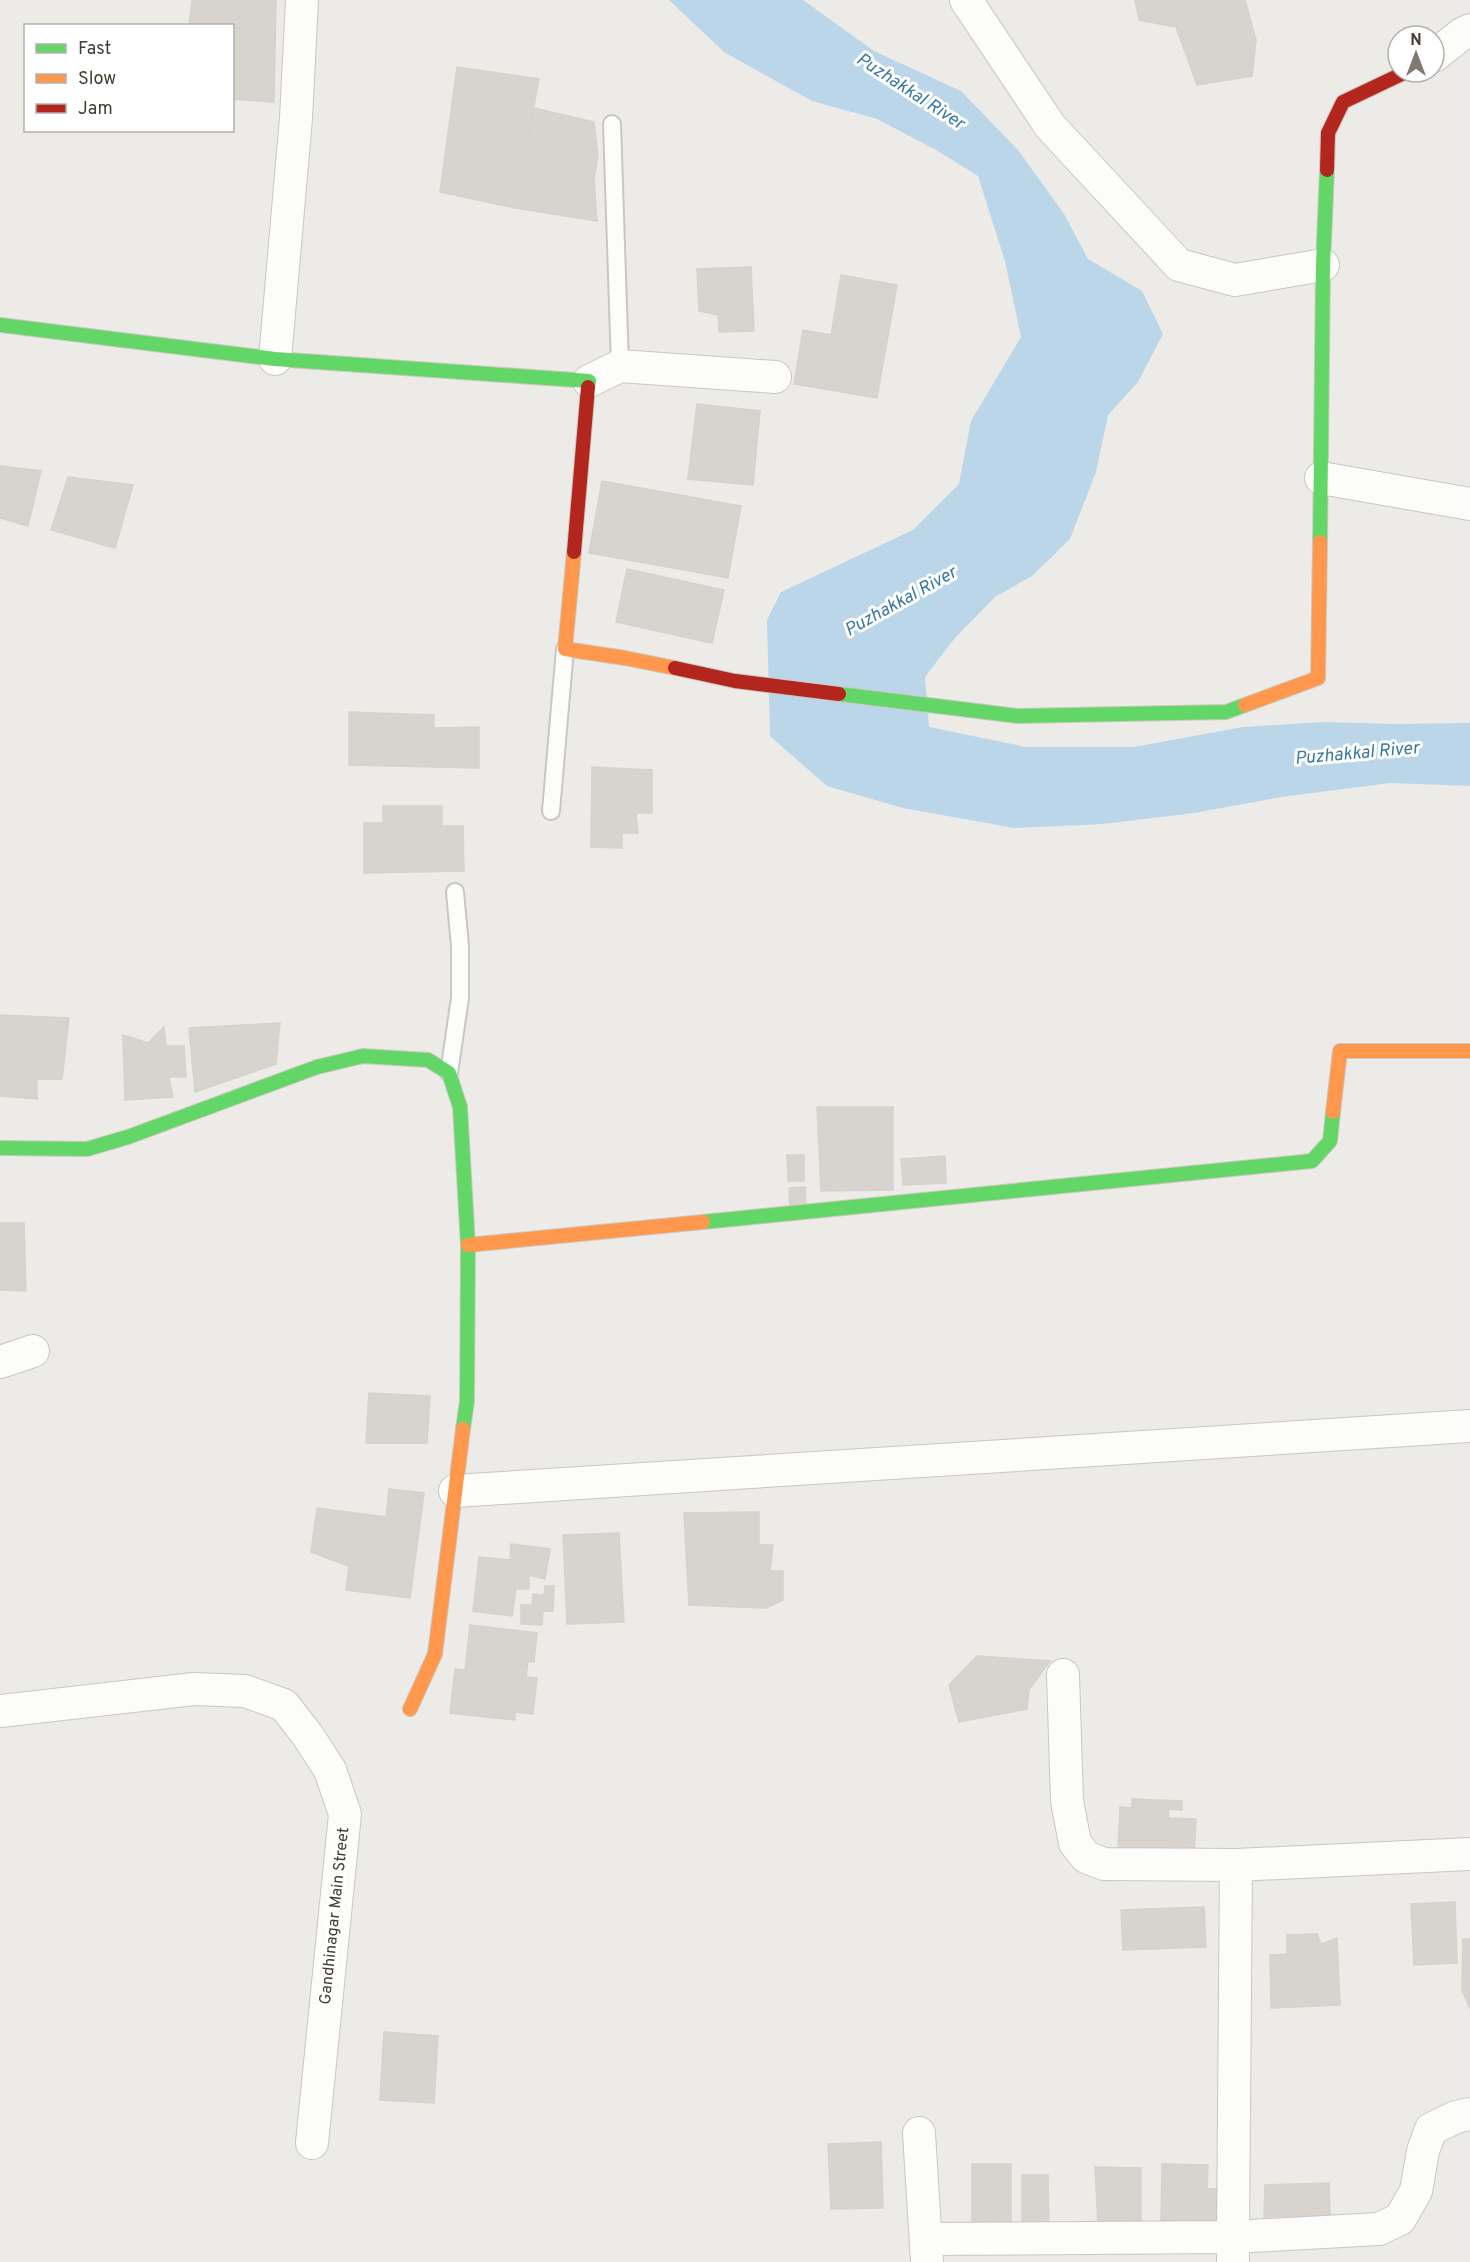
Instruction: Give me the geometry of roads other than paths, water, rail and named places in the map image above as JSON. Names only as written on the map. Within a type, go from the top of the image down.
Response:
[{"type":"street","points":[[275,359],[296,118],[302,0]]},
{"type":"street","points":[[966,0],[1050,126],[1179,265],[1235,280],[1323,265]]},
{"type":"street","points":[[1446,47],[1470,30]]},
{"type":"street","points":[[589,381],[565,649],[625,658],[735,681],[1018,716],[1226,712],[1318,678],[1323,265],[1328,133],[1343,102],[1386,82]]},
{"type":"street","points":[[0,325],[275,359],[589,381],[620,366],[775,377]]},
{"type":"street","points":[[1321,478],[1470,504]]},
{"type":"street","points":[[468,1245],[1312,1161],[1330,1141],[1340,1051],[1470,1051]]},
{"type":"street","points":[[0,1148],[87,1149],[128,1137],[317,1067],[363,1056],[428,1060],[449,1073],[460,1107],[468,1245],[467,1401],[435,1654],[410,1709]]},
{"type":"street","points":[[0,1362],[33,1351]]},
{"type":"street","points":[[455,1491],[1470,1426]]},
{"type":"street","points":[[1063,1675],[1066,1801],[1075,1843],[1086,1857],[1104,1863],[1236,1865],[1470,1854]]},
{"type":"street","name":"Gandhinagar Main Street","points":[[0,1711],[194,1689],[245,1691],[284,1705],[308,1736],[330,1770],[345,1814],[312,2143]]},
{"type":"street","points":[[1233,2249],[1236,1865]]},
{"type":"street","points":[[919,2133],[926,2250],[1233,2249],[1379,2229],[1400,2219],[1416,2190],[1423,2151],[1431,2129],[1456,2117],[1470,2114]]},
{"type":"lane","points":[[612,124],[620,366]]},
{"type":"lane","points":[[551,811],[565,649]]},
{"type":"lane","points":[[449,1073],[460,998],[460,946],[455,892]]},
{"type":"water","name":"Puzhakkal River","points":[[669,0],[803,0],[874,51],[961,91],[1018,150],[1064,214],[1088,259],[1142,291],[1163,334],[1138,382],[1108,415],[1096,472],[1070,539],[1032,576],[995,597],[954,639],[925,677],[929,727],[1026,747],[1134,747],[1243,727],[1322,722],[1470,723],[1470,786],[1390,783],[1281,797],[1194,813],[1103,824],[1014,828],[903,808],[827,786],[770,736],[767,620],[781,592],[913,530],[959,484],[971,421],[1021,337],[1005,261],[978,176],[936,150],[877,119],[812,101],[724,52]]}]
